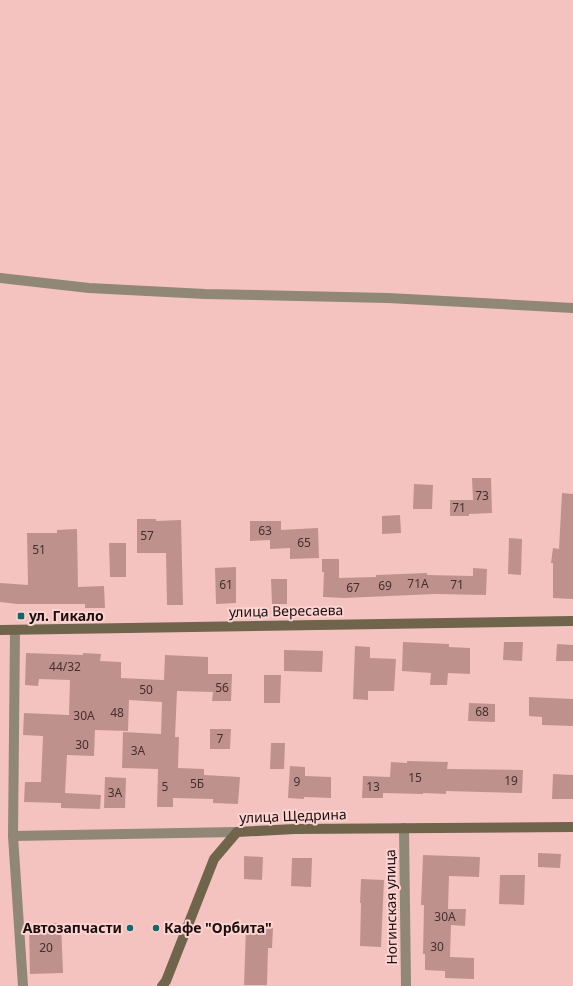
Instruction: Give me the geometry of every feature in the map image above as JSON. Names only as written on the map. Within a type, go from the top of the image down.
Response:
[{"type":"main road","name":"улица Вересаева","points":[[0,630],[573,621]]},
{"type":"main road","name":"улица Щедрина","points":[[236,832],[295,829],[573,826]]},
{"type":"main road","points":[[162,986],[166,980],[214,859],[236,832]]},
{"type":"street","points":[[0,278],[89,288],[205,294],[388,298],[573,308]]},
{"type":"street","points":[[16,630],[13,836],[23,986]]},
{"type":"street","name":"Ногинская улица","points":[[404,828],[406,986]]},
{"type":"street","name":"улица Щедрина","points":[[13,836],[236,832]]},
{"type":"building","points":[[472,478],[491,478],[492,513],[469,514],[469,516],[450,516],[450,500],[473,500]]},
{"type":"building","points":[[414,484],[433,485],[432,509],[413,509]]},
{"type":"building","points":[[562,493],[573,494],[573,599],[553,598],[553,563],[551,563],[553,548],[559,549]]},
{"type":"building","points":[[400,515],[401,533],[382,534],[382,516]]},
{"type":"building","points":[[137,519],[156,519],[156,521],[181,520],[183,605],[167,605],[166,553],[137,553]]},
{"type":"building","points":[[250,521],[281,521],[281,530],[318,528],[319,558],[290,559],[290,548],[270,549],[270,540],[250,541]]},
{"type":"building","points":[[77,529],[78,587],[104,586],[105,608],[85,608],[85,604],[17,604],[0,602],[0,583],[28,585],[27,533],[57,533],[57,530]]},
{"type":"building","points":[[509,538],[522,539],[521,575],[508,574]]},
{"type":"building","points":[[109,543],[126,543],[126,577],[110,577]]},
{"type":"building","points":[[322,559],[339,559],[339,578],[427,573],[427,575],[473,576],[473,568],[487,569],[486,595],[435,594],[344,598],[323,597],[324,572],[322,572]]},
{"type":"building","points":[[236,567],[236,603],[216,604],[215,568]]},
{"type":"building","points":[[271,579],[287,579],[287,604],[272,604]]},
{"type":"building","points":[[403,642],[449,644],[449,647],[470,648],[470,674],[448,673],[447,685],[430,685],[431,673],[402,671]]},
{"type":"building","points":[[504,642],[523,642],[522,661],[503,660]]},
{"type":"building","points":[[557,644],[573,645],[573,661],[556,661]]},
{"type":"building","points":[[355,646],[370,647],[370,658],[396,659],[394,691],[368,691],[368,700],[353,699]]},
{"type":"building","points":[[284,650],[323,651],[322,672],[284,671]]},
{"type":"building","points":[[26,653],[83,655],[83,653],[101,654],[100,661],[121,662],[121,678],[164,680],[165,655],[208,657],[208,674],[232,674],[231,701],[212,701],[213,692],[177,691],[175,737],[179,737],[178,768],[204,769],[204,775],[240,777],[238,804],[213,803],[213,799],[173,798],[173,807],[157,807],[158,769],[122,768],[123,732],[161,734],[162,702],[129,700],[128,731],[95,730],[94,756],[67,755],[65,793],[101,795],[100,809],[61,808],[61,803],[24,802],[25,782],[41,782],[43,736],[23,735],[24,713],[69,715],[70,680],[39,679],[38,686],[25,685]]},
{"type":"building","points":[[264,675],[281,675],[280,703],[264,703]]},
{"type":"building","points":[[529,697],[573,699],[573,726],[542,725],[542,717],[529,716]]},
{"type":"building","points":[[469,703],[495,704],[495,722],[468,721]]},
{"type":"building","points":[[210,729],[231,729],[230,749],[210,749]]},
{"type":"building","points":[[271,743],[285,743],[284,769],[270,769]]},
{"type":"building","points":[[407,761],[448,762],[447,769],[523,770],[522,793],[446,791],[446,794],[383,793],[383,798],[362,798],[363,776],[390,777],[391,762],[407,763]]},
{"type":"building","points":[[290,766],[305,767],[305,776],[331,777],[331,798],[288,798]]},
{"type":"building","points":[[553,774],[573,775],[573,799],[552,799]]},
{"type":"building","points":[[105,777],[126,778],[125,808],[104,808]]},
{"type":"building","points":[[538,853],[561,854],[560,868],[538,867]]},
{"type":"building","points":[[423,855],[480,857],[479,877],[449,876],[448,909],[466,909],[465,926],[451,925],[450,957],[474,958],[474,979],[445,978],[445,971],[425,970],[425,954],[423,954],[424,905],[421,905]]},
{"type":"building","points":[[244,856],[263,857],[262,880],[244,879]]},
{"type":"building","points":[[292,858],[312,858],[311,887],[291,886]]},
{"type":"building","points":[[500,875],[525,875],[524,905],[499,904]]},
{"type":"building","points":[[361,879],[384,880],[381,947],[360,946]]},
{"type":"building","points":[[61,923],[63,973],[30,974],[29,924]]},
{"type":"building","points":[[246,927],[273,928],[272,948],[268,948],[267,985],[244,985]]},
{"type":"place","name":"ул. Гикало","points":[[21,616]]},
{"type":"place","name":"Автозапчасти","points":[[130,928]]},
{"type":"place","name":"Кафе \"Орбита\"","points":[[156,928]]}]
